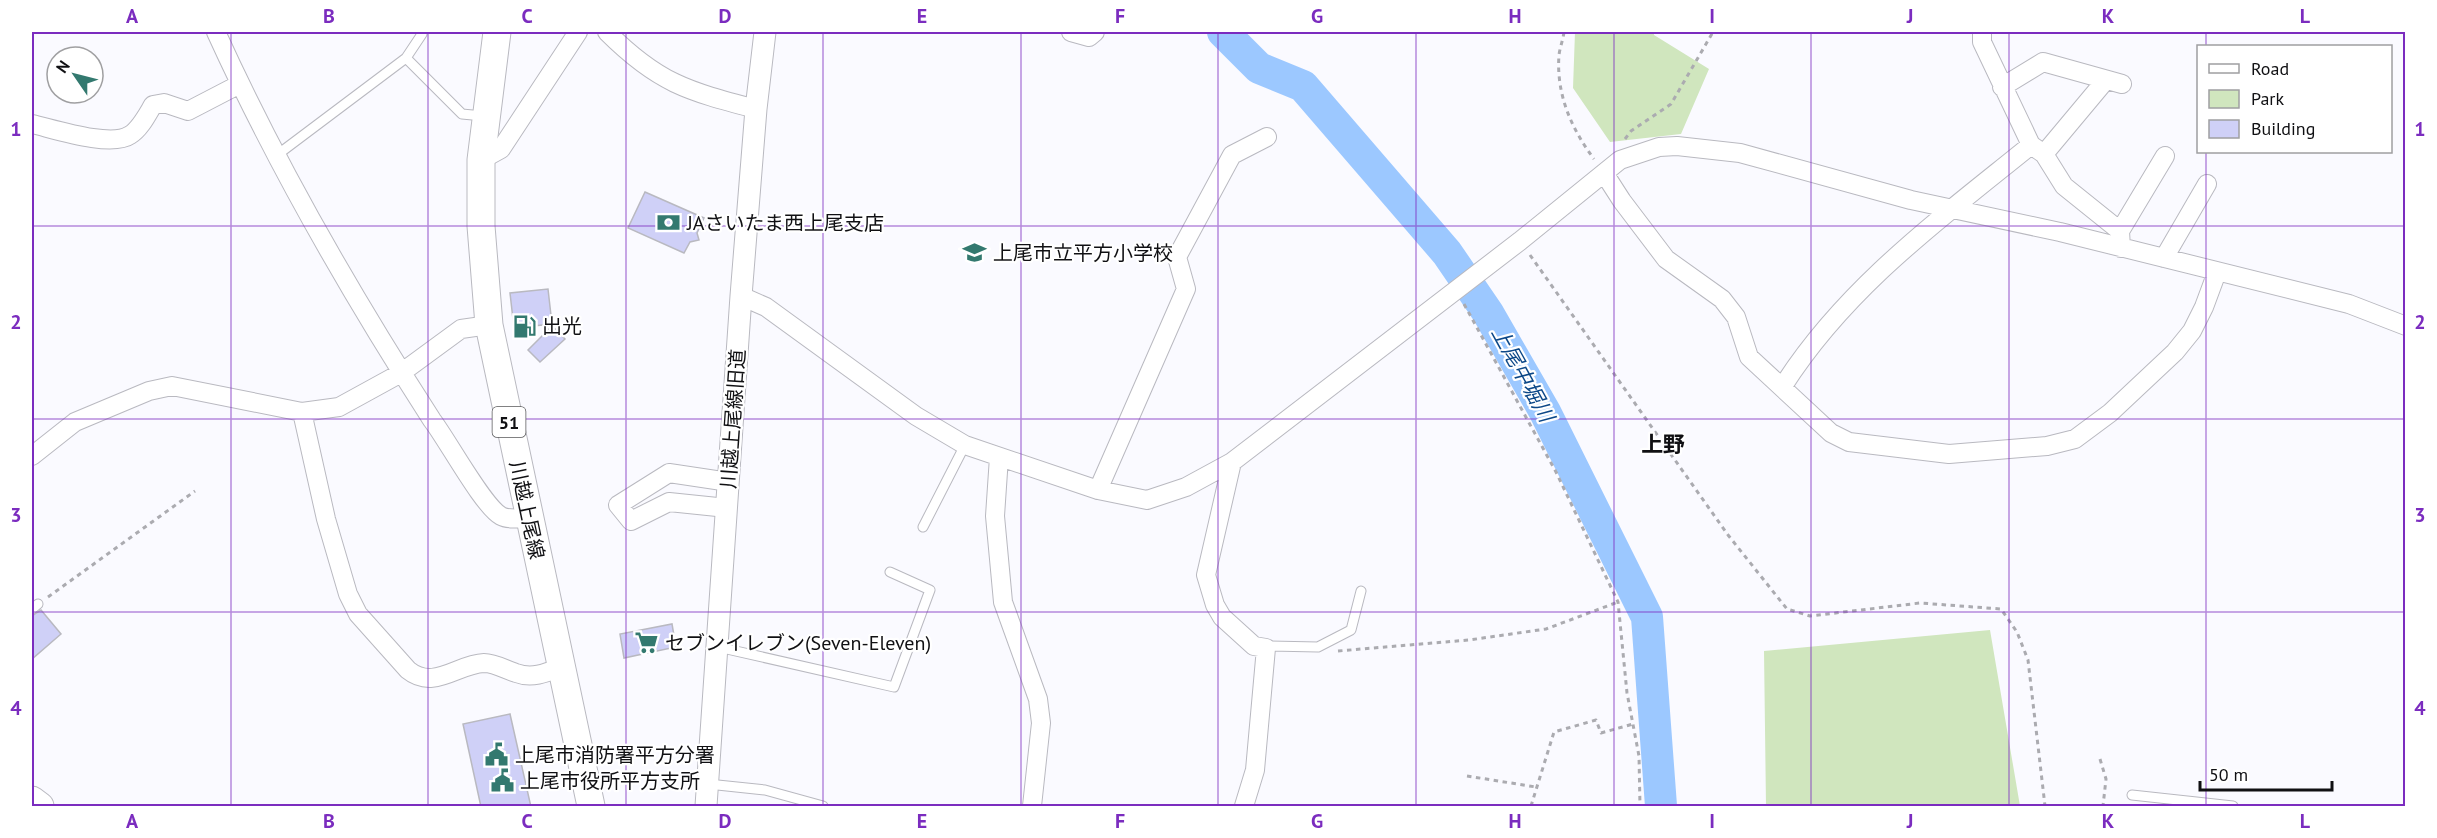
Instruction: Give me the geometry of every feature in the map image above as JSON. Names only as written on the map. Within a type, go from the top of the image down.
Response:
[{"type":"main road","name":"川越上尾線","points":[[497,32],[481,160],[482,226],[489,325],[591,807]]},
{"type":"main road","points":[[32,800],[40,807]]},
{"type":"street","points":[[216,32],[277,155],[402,373],[491,509],[503,518],[529,518]]},
{"type":"street","points":[[481,160],[501,149],[578,32]]},
{"type":"street","points":[[607,32],[635,60],[662,78],[695,94],[756,110]]},
{"type":"street","name":"川越上尾線旧道","points":[[706,807],[741,296],[756,110],[765,32]]},
{"type":"street","points":[[1071,32],[1089,37],[1095,32]]},
{"type":"street","points":[[1982,32],[1982,42],[2002,87],[2038,149],[2064,186],[2121,239]]},
{"type":"street","points":[[1783,386],[1821,332],[1859,289],[1953,208],[2038,149],[2114,82],[2043,62],[2002,87]]},
{"type":"street","points":[[32,124],[105,140],[125,138],[133,134],[153,105],[164,103],[188,111],[240,84]]},
{"type":"street","points":[[1098,490],[1186,289],[1177,257],[1232,155],[1267,136]]},
{"type":"street","points":[[741,296],[766,307],[916,416],[965,445],[1098,490],[1148,500],[1186,487],[1232,462],[1463,283],[1520,242],[1620,160],[1659,147],[1708,148],[1740,153],[1911,200],[2121,239],[2164,258],[2349,304],[2406,326]]},
{"type":"street","points":[[2121,239],[2165,156]]},
{"type":"street","points":[[1605,173],[1622,201],[1666,259],[1722,298],[1736,316],[1749,357],[1783,386],[1831,433],[1849,442],[1949,454],[2047,446],[2075,439],[2095,425],[2175,352],[2196,323],[2212,290],[2217,272]]},
{"type":"street","points":[[2164,258],[2207,184]]},
{"type":"street","points":[[32,456],[75,422],[149,391],[171,386],[302,412],[339,407],[402,373],[461,329],[489,325]]},
{"type":"street","points":[[302,412],[326,519],[348,594],[358,614],[408,670],[416,676],[435,679],[486,663],[526,676],[537,676],[561,667]]},
{"type":"street","points":[[999,457],[995,516],[1002,594],[1038,699],[1041,723],[1032,807]]},
{"type":"street","points":[[1232,462],[1206,575],[1215,605],[1228,623],[1254,646],[1266,648],[1255,770],[1244,807]]},
{"type":"street","points":[[727,508],[669,502],[631,521],[618,505],[669,473],[729,482]]},
{"type":"lane","points":[[277,155],[406,58],[422,34],[421,32]]},
{"type":"lane","points":[[406,58],[462,114],[486,116]]},
{"type":"lane","points":[[923,527],[965,445]]},
{"type":"lane","points":[[718,647],[894,687],[930,590],[890,572]]},
{"type":"lane","points":[[1266,648],[1269,646],[1318,647],[1351,630],[1361,591]]},
{"type":"lane","points":[[708,784],[765,790],[818,806]]},
{"type":"lane","points":[[2132,795],[2180,804],[2233,807]]},
{"type":"path","points":[[1564,32],[1559,52],[1562,101],[1572,124],[1605,173]]},
{"type":"path","points":[[1620,160],[1619,151],[1631,131],[1671,104],[1713,32]]},
{"type":"path","points":[[1520,242],[1728,535],[1787,609],[1809,616],[1920,603],[2001,609],[2017,632],[2028,660],[2045,807]]},
{"type":"path","points":[[1463,283],[1618,602],[1639,756],[1640,807]]},
{"type":"path","points":[[35,607],[195,491]]},
{"type":"path","points":[[1318,647],[1342,652],[1469,640],[1546,629],[1618,602]]},
{"type":"path","points":[[1531,807],[1554,732],[1596,720],[1601,733],[1633,724]]},
{"type":"path","points":[[2100,759],[2106,779],[2103,807]]},
{"type":"path","points":[[1467,776],[1536,787]]},
{"type":"green space","points":[[1575,32],[1654,32],[1654,35],[1709,69],[1681,134],[1610,142],[1573,88]]},
{"type":"green space","points":[[1990,630],[2020,806],[1766,806],[1764,651]]},
{"type":"building","points":[[645,192],[704,218],[697,233],[699,240],[690,242],[684,253],[628,228]]},
{"type":"building","name":"出光","points":[[548,289],[552,324],[514,328],[510,293]]},
{"type":"building","points":[[552,326],[565,339],[540,362],[528,350]]},
{"type":"building","points":[[41,610],[61,634],[32,659],[32,616]]},
{"type":"building","points":[[672,624],[676,647],[624,658],[620,634]]},
{"type":"building","points":[[510,714],[531,807],[481,807],[463,724]]},
{"type":"waterway","name":"上尾中堀川","points":[[1223,32],[1259,68],[1303,86],[1447,253],[1488,313],[1545,412],[1647,617],[1661,806]]},
{"type":"place","name":"JAさいたま西上尾支店","points":[[669,223]]},
{"type":"place","name":"上尾市立平方小学校","points":[[975,253]]},
{"type":"place","name":"出光","points":[[524,326]]},
{"type":"place","name":"セブンイレブン(Seven-Eleven)","points":[[647,643]]},
{"type":"place","name":"上尾市消防署平方分署","points":[[497,755]]},
{"type":"place","name":"上尾市役所平方支所","points":[[502,781]]},
{"type":"district","name":"上野","points":[[1663,444]]}]
